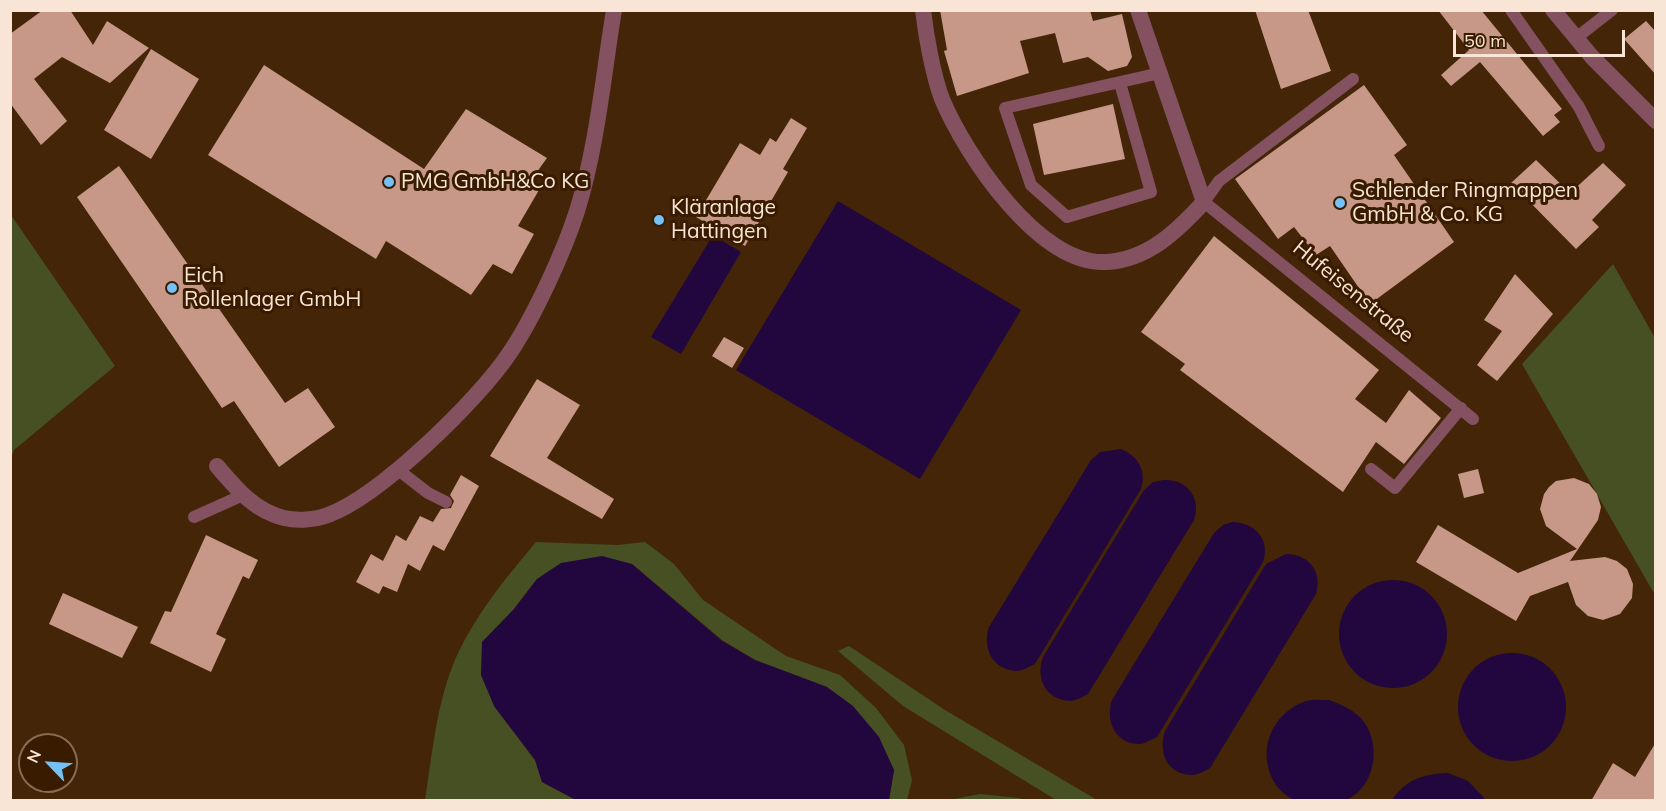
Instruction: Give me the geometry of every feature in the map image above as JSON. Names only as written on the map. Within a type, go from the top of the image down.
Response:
[{"type":"street","points":[[217,466],[243,495],[264,511],[285,518],[306,520],[326,516],[346,508],[397,469],[464,408],[485,385],[510,352],[526,325],[577,211],[590,152],[614,10]]},
{"type":"street","points":[[923,10],[942,98],[967,150],[1000,195],[1053,245],[1077,257],[1105,262],[1131,257],[1156,247],[1182,226],[1204,202],[1138,10]]},
{"type":"street","points":[[1553,10],[1576,38],[1656,121]]},
{"type":"lane","points":[[1511,10],[1579,107],[1599,146]]},
{"type":"lane","points":[[1576,38],[1612,10]]},
{"type":"lane","points":[[1120,83],[1151,192],[1067,218],[1031,184],[1005,108],[1160,73]]},
{"type":"lane","points":[[1204,202],[1219,181],[1353,79]]},
{"type":"lane","name":"Hufeisenstraße","points":[[1204,202],[1473,419]]},
{"type":"lane","points":[[1371,469],[1395,488],[1461,408]]},
{"type":"lane","points":[[397,469],[428,493],[446,502]]},
{"type":"lane","points":[[194,517],[243,495]]},
{"type":"green space","points":[[11,215],[115,366],[14,450],[11,458]]},
{"type":"green space","points":[[1613,264],[1655,338],[1655,595],[1522,364]]},
{"type":"green space","points":[[536,542],[618,545],[645,542],[674,564],[703,600],[786,656],[840,675],[876,708],[904,745],[912,780],[907,800],[889,800],[894,770],[827,687],[755,660],[722,640],[632,564],[537,579],[514,609],[494,706],[535,760],[542,782],[576,800],[425,800],[442,698],[460,648],[501,585]]},
{"type":"green space","points":[[849,646],[945,710],[1097,800],[1056,800],[903,706],[838,651]]},
{"type":"green space","points":[[980,794],[1019,798],[1024,800],[949,800]]},
{"type":"shaded area","points":[[838,201],[1021,310],[920,479],[736,370]]},
{"type":"shaded area","points":[[713,235],[741,252],[681,354],[651,337]]},
{"type":"shaded area","points":[[1121,449],[1140,465],[1143,476],[1141,489],[1035,664],[1017,671],[1001,667],[995,662],[988,649],[989,627],[1091,460],[1100,452]]},
{"type":"shaded area","points":[[1172,480],[1190,491],[1196,504],[1194,520],[1088,694],[1070,701],[1055,697],[1044,686],[1042,680],[1040,673],[1043,657],[1144,490],[1153,482]]},
{"type":"shaded area","points":[[1232,522],[1247,525],[1259,533],[1265,546],[1263,562],[1157,737],[1139,744],[1124,740],[1114,730],[1111,723],[1112,700],[1214,533],[1223,525]]},
{"type":"shaded area","points":[[1286,554],[1301,557],[1312,565],[1317,578],[1316,594],[1210,768],[1194,775],[1176,771],[1166,761],[1164,754],[1165,731],[1266,564]]},
{"type":"shaded area","points":[[602,556],[632,564],[722,641],[755,660],[827,687],[853,706],[879,737],[894,770],[889,800],[576,800],[542,782],[535,760],[494,706],[481,675],[482,642],[514,609],[537,579],[561,563]]},
{"type":"shaded area","points":[[1393,580],[1403,581],[1423,589],[1431,596],[1438,604],[1446,624],[1446,644],[1438,664],[1431,672],[1423,679],[1403,687],[1393,688],[1383,687],[1363,679],[1355,672],[1348,664],[1340,644],[1339,634],[1340,624],[1348,604],[1355,596],[1363,589],[1383,581]]},
{"type":"shaded area","points":[[1512,653],[1532,658],[1550,669],[1561,687],[1566,707],[1561,727],[1550,745],[1532,756],[1512,761],[1492,756],[1474,745],[1463,727],[1458,707],[1463,687],[1474,669],[1492,658]]},
{"type":"shaded area","points":[[1309,700],[1329,700],[1352,711],[1364,722],[1374,751],[1371,772],[1360,790],[1347,799],[1324,802],[1293,800],[1278,787],[1270,773],[1267,748],[1270,736],[1276,724],[1294,707]]},
{"type":"shaded area","points":[[1448,773],[1468,781],[1486,800],[1392,800],[1403,787],[1416,779]]},
{"type":"building","points":[[43,10],[70,10],[93,45],[107,21],[149,48],[110,83],[62,57],[34,79],[67,121],[41,145],[10,103],[10,34]]},
{"type":"building","points":[[940,10],[1090,10],[1093,21],[1122,14],[1132,57],[1127,66],[1108,71],[1088,57],[1063,63],[1055,33],[1020,41],[1029,73],[957,96],[944,51],[947,50]]},
{"type":"building","points":[[1255,10],[1308,10],[1331,71],[1281,89]]},
{"type":"building","points":[[1438,10],[1481,10],[1562,109],[1554,115],[1560,122],[1543,136],[1480,62],[1451,86],[1441,75],[1469,50]]},
{"type":"building","points":[[1646,21],[1656,32],[1656,75],[1624,39]]},
{"type":"building","points":[[151,49],[199,79],[151,159],[104,130]]},
{"type":"building","name":"PMG GmbH&Co KG","points":[[264,65],[424,169],[466,109],[547,158],[529,183],[539,190],[518,226],[534,234],[512,274],[493,264],[471,295],[386,241],[376,259],[208,155]]},
{"type":"building","name":"Schlender Ringmappen GmbH & Co. KG","points":[[1364,85],[1407,145],[1394,155],[1454,242],[1370,304],[1330,246],[1316,255],[1294,227],[1278,239],[1235,179]]},
{"type":"building","points":[[1113,104],[1125,159],[1044,175],[1033,124]]},
{"type":"building","points":[[791,118],[807,128],[783,169],[788,172],[745,246],[696,217],[740,143],[760,155],[770,138],[776,142]]},
{"type":"building","points":[[1536,160],[1570,193],[1603,163],[1626,185],[1592,220],[1599,227],[1576,249],[1511,183]]},
{"type":"building","name":"Eich Rollenlager GmbH","points":[[119,166],[285,403],[308,388],[335,427],[279,467],[234,401],[222,408],[77,197]]},
{"type":"building","points":[[1214,236],[1379,370],[1355,399],[1386,423],[1409,390],[1441,418],[1404,464],[1376,442],[1343,492],[1180,370],[1185,364],[1141,332]]},
{"type":"building","points":[[1515,274],[1553,314],[1497,381],[1477,365],[1502,331],[1484,320]]},
{"type":"building","points":[[724,337],[744,348],[732,368],[712,356]]},
{"type":"building","points":[[537,379],[580,405],[547,458],[614,499],[602,519],[490,456]]},
{"type":"building","points":[[1478,469],[1484,493],[1464,498],[1458,474]]},
{"type":"building","points":[[461,475],[479,486],[444,551],[433,545],[420,571],[408,564],[397,592],[383,586],[379,594],[356,582],[371,554],[383,561],[396,535],[406,541],[420,516],[433,522],[441,509],[451,508],[454,501],[450,495]]},
{"type":"building","points":[[1574,478],[1589,484],[1597,494],[1601,507],[1598,520],[1570,561],[1605,557],[1617,561],[1627,569],[1633,584],[1632,598],[1620,614],[1603,620],[1588,616],[1576,605],[1568,582],[1530,596],[1516,621],[1416,562],[1438,525],[1518,573],[1577,549],[1546,526],[1540,509],[1544,494],[1549,487],[1556,481]]},
{"type":"building","points":[[206,535],[258,560],[249,579],[243,576],[216,634],[226,639],[211,672],[150,643],[165,611],[171,612]]},
{"type":"building","points":[[63,593],[138,627],[122,658],[49,624]]},
{"type":"building","points":[[1656,742],[1656,801],[1591,801],[1613,763],[1635,777]]},
{"type":"place","name":"PMG GmbH&Co KG","points":[[389,182]]},
{"type":"place","name":"Schlender Ringmappen GmbH & Co. KG","points":[[1340,203]]},
{"type":"place","name":"Kläranlage Hattingen","points":[[659,220]]},
{"type":"place","name":"Eich Rollenlager GmbH","points":[[172,288]]}]
